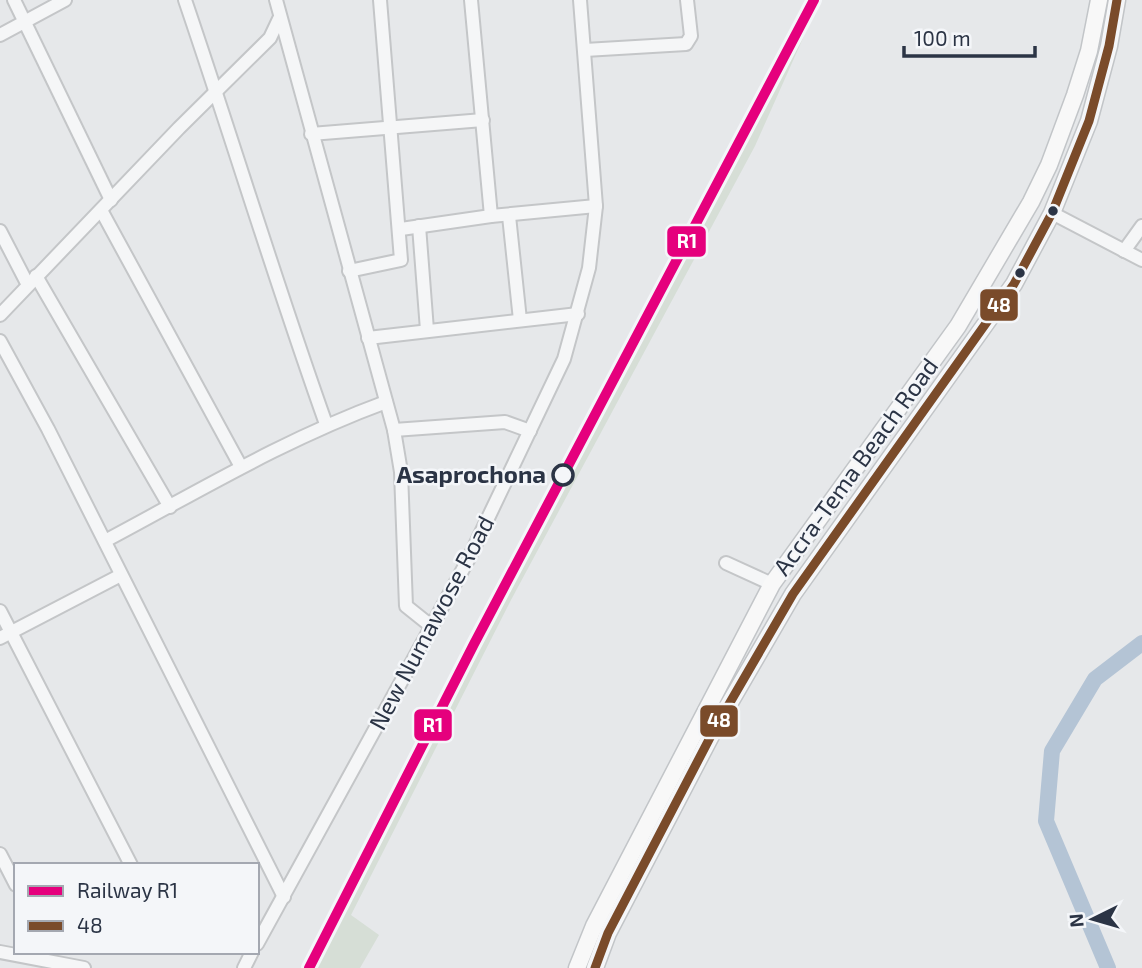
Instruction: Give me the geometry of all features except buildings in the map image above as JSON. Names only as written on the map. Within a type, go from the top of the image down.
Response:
[{"type":"main road","name":"Accra-Tema Beach Road","points":[[577,968],[594,926],[772,584],[958,326],[1031,202],[1049,166],[1075,95],[1089,51],[1099,0]]},
{"type":"main road","name":"Accra-Tema Beach Road","points":[[595,968],[608,933],[714,730],[793,594],[1014,285],[1052,213],[1089,121],[1109,46],[1117,0]]},
{"type":"main road","points":[[1031,202],[1052,213]]},
{"type":"main road","points":[[772,584],[793,594]]},
{"type":"street","points":[[14,0],[111,200]]},
{"type":"street","points":[[0,35],[65,0]]},
{"type":"street","points":[[186,0],[248,187],[270,267],[326,424]]},
{"type":"street","points":[[276,0],[279,19],[394,430],[401,472],[406,606],[431,626]]},
{"type":"street","points":[[380,0],[401,229],[401,260]]},
{"type":"street","points":[[471,0],[491,216]]},
{"type":"street","name":"New Numawose Road","points":[[259,941],[468,560],[564,359],[589,268],[596,206],[580,0]]},
{"type":"street","points":[[585,50],[686,44],[691,36],[687,0]]},
{"type":"street","points":[[0,315],[270,38],[279,19]]},
{"type":"street","points":[[311,134],[483,120]]},
{"type":"street","points":[[401,229],[491,216],[596,206]]},
{"type":"street","points":[[101,210],[240,465]]},
{"type":"street","points":[[1052,213],[1142,260]]},
{"type":"street","points":[[509,216],[520,320]]},
{"type":"street","points":[[419,226],[426,330]]},
{"type":"street","points":[[1124,251],[1142,226]]},
{"type":"street","points":[[0,230],[170,507]]},
{"type":"street","points":[[349,271],[401,260],[421,260]]},
{"type":"street","points":[[368,338],[578,314]]},
{"type":"street","points":[[0,341],[284,897]]},
{"type":"street","points":[[104,541],[170,507],[240,465],[326,424],[386,402]]},
{"type":"street","points":[[394,430],[505,422],[530,431]]},
{"type":"street","points":[[726,562],[772,584]]},
{"type":"street","points":[[5,636],[121,575]]},
{"type":"street","points":[[0,611],[5,636],[130,863]]},
{"type":"street","points":[[0,854],[14,881]]},
{"type":"street","points":[[0,966],[1,953],[52,957],[84,968]]},
{"type":"shaded area","points":[[813,0],[820,0],[755,146],[511,600],[351,915],[379,935],[360,968],[310,968],[454,682],[642,323],[790,49]]},
{"type":"waterway","points":[[1108,968],[1046,821],[1052,751],[1095,679],[1142,643]]},
{"type":"rail line","name":"R1","points":[[309,968],[474,644],[814,0]]},
{"type":"transit line","name":"48","points":[[595,968],[608,933],[714,730],[793,594],[1014,284],[1052,213],[1089,121],[1109,46],[1117,0]]},
{"type":"place","name":"Asaprochona","points":[[563,475]]}]
